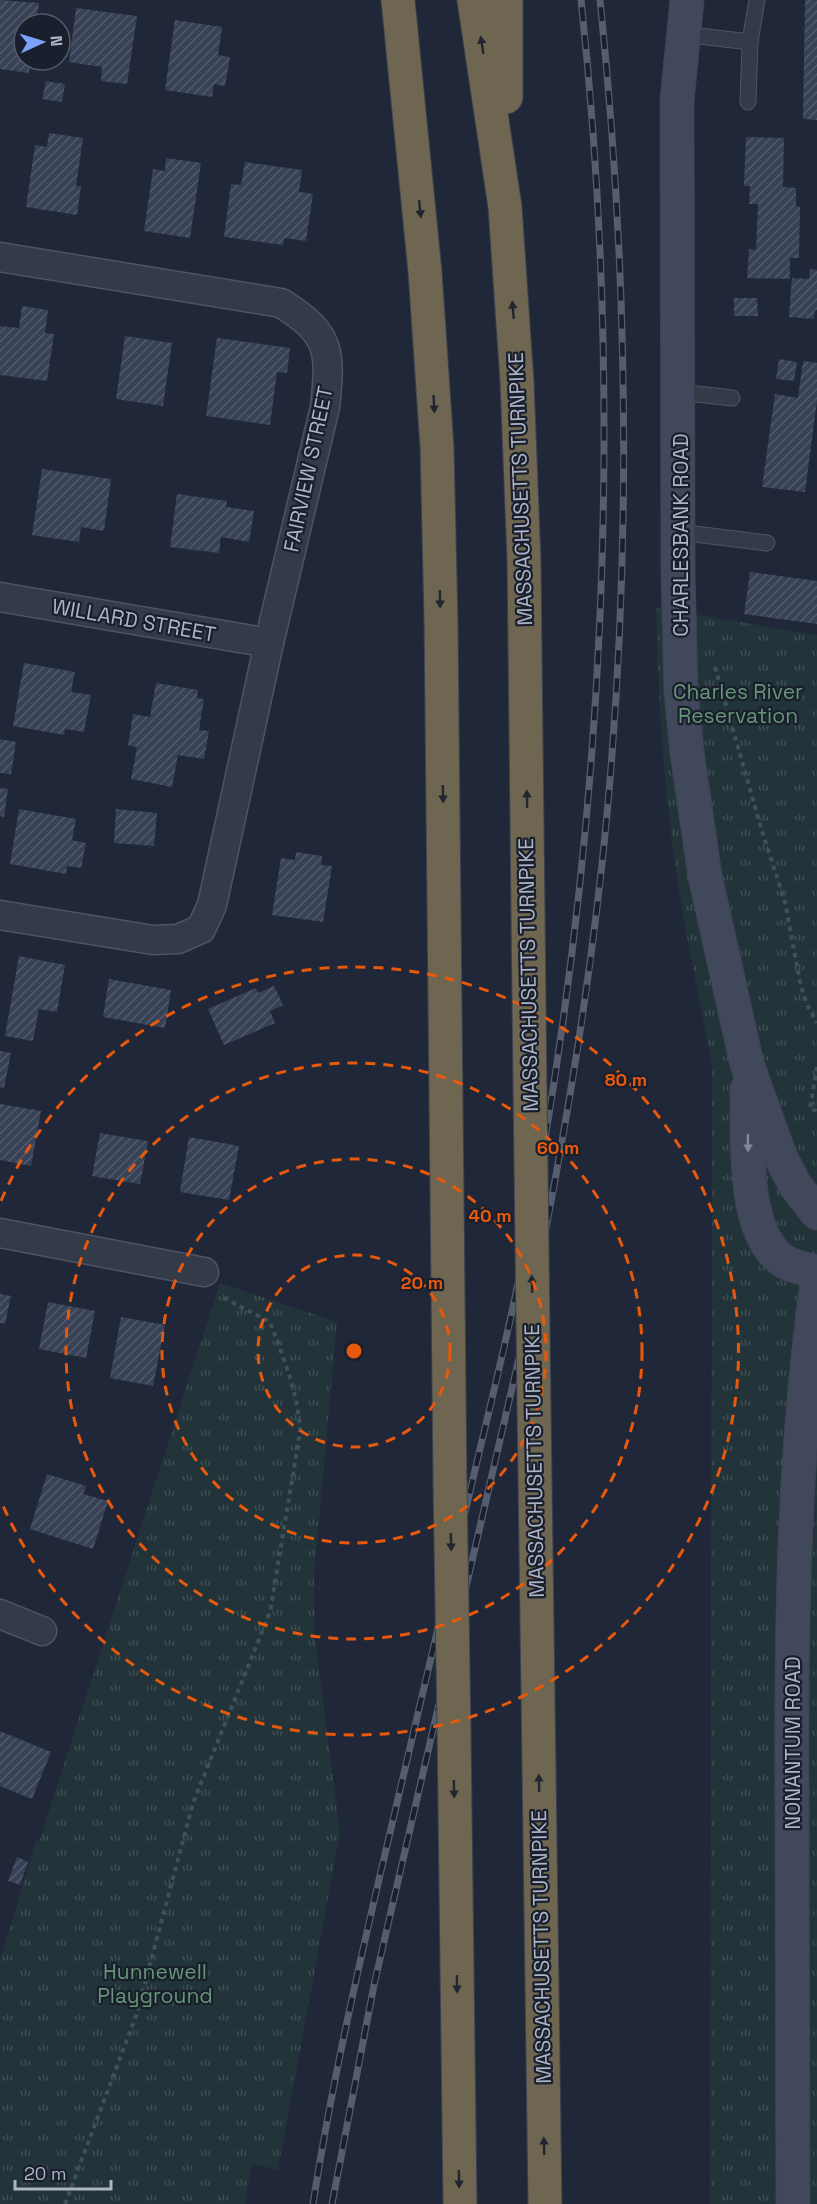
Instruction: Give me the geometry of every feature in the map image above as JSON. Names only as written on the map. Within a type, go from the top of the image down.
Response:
[{"type":"highway","points":[[375,0],[414,151]]},
{"type":"highway","points":[[398,0],[426,284],[438,493],[460,2204]]},
{"type":"highway","name":"MASSACHUSETTS TURNPIKE","points":[[474,0],[505,207],[523,501],[545,2204]]},
{"type":"highway","points":[[505,207],[506,0]]},
{"type":"street","name":"CHARLESBANK ROAD","points":[[687,0],[677,101],[681,691],[687,752],[705,876],[747,1064],[780,1156],[795,1185],[817,1213]]},
{"type":"street","name":"FAIRVIEW STREET","points":[[0,257],[281,303],[305,318],[324,341],[329,371],[325,407],[269,643],[212,905],[201,929],[178,939],[153,940],[0,915]]},
{"type":"street","name":"WILLARD STREET","points":[[0,597],[269,643]]},
{"type":"street","name":"CHARLESBANK ROAD","points":[[747,1064],[749,1178],[758,1226],[768,1245],[782,1260],[799,1268],[817,1272]]},
{"type":"street","points":[[0,1233],[204,1272]]},
{"type":"street","name":"NONANTUM ROAD","points":[[793,2204],[792,1600],[800,1444],[817,1283]]},
{"type":"street","points":[[0,1614],[42,1632]]},
{"type":"lane","points":[[748,102],[750,42],[757,0]]},
{"type":"lane","points":[[682,34],[750,42]]},
{"type":"lane","points":[[679,392],[732,398]]},
{"type":"lane","points":[[679,532],[767,543]]},
{"type":"path","points":[[714,663],[761,828],[785,902],[801,987],[817,1023]]},
{"type":"path","points":[[817,1067],[810,1109],[817,1111]]},
{"type":"path","points":[[65,2204],[137,2013],[193,1803],[270,1612],[300,1432],[298,1411],[285,1361],[270,1322],[230,1300]]},
{"type":"green space","name":"Charles River Reservation","points":[[656,608],[817,635],[817,2204],[710,2204],[712,1065],[682,908],[671,834],[661,721]]},
{"type":"green space","name":"Hunnewell Playground","points":[[220,1283],[337,1322],[314,1576],[315,1637],[340,1833],[278,2170],[252,2163],[245,2204],[0,2204],[0,1960],[36,1841],[39,1842]]},
{"type":"building","points":[[0,0],[39,3],[38,12],[12,12],[12,71],[0,69]]},
{"type":"building","points":[[805,0],[817,0],[817,120],[803,119]]},
{"type":"building","points":[[76,8],[137,16],[127,84],[101,81],[102,67],[72,62]]},
{"type":"building","points":[[175,20],[222,27],[218,55],[230,57],[225,86],[214,84],[212,97],[165,90]]},
{"type":"building","points":[[46,81],[65,84],[62,102],[42,99]]},
{"type":"building","points":[[49,133],[83,138],[76,186],[81,186],[77,215],[26,207],[35,145],[47,147]]},
{"type":"building","points":[[746,137],[784,138],[783,187],[796,188],[796,206],[800,207],[799,258],[790,258],[790,279],[747,278],[749,249],[756,250],[758,204],[749,204],[750,186],[744,186]]},
{"type":"building","points":[[166,158],[201,163],[190,238],[144,231],[153,169],[165,171]]},
{"type":"building","points":[[245,162],[302,170],[299,192],[313,194],[306,241],[284,238],[283,245],[224,237],[231,184],[241,185]]},
{"type":"building","points":[[810,269],[817,270],[817,310],[815,310],[814,319],[789,317],[792,278],[809,279]]},
{"type":"building","points":[[734,298],[757,298],[758,316],[734,316]]},
{"type":"building","points":[[22,306],[48,310],[45,333],[54,334],[47,381],[0,375],[0,326],[19,328]]},
{"type":"building","points":[[125,336],[172,343],[163,406],[116,399]]},
{"type":"building","points":[[217,338],[290,348],[287,373],[277,372],[270,425],[206,416]]},
{"type":"building","points":[[779,359],[797,362],[794,381],[776,379]]},
{"type":"building","points":[[803,361],[817,363],[817,401],[805,492],[762,487],[775,394],[798,398]]},
{"type":"building","points":[[42,469],[111,479],[104,531],[81,527],[79,542],[32,535]]},
{"type":"building","points":[[177,494],[227,501],[226,507],[254,511],[249,542],[221,537],[219,553],[170,547]]},
{"type":"building","points":[[750,572],[817,581],[817,624],[744,614]]},
{"type":"building","points":[[24,663],[75,672],[71,692],[91,695],[84,732],[65,729],[64,735],[13,726]]},
{"type":"building","points":[[156,683],[198,690],[197,698],[204,699],[199,730],[209,731],[204,759],[178,755],[172,787],[131,779],[137,747],[128,745],[133,714],[150,717]]},
{"type":"building","points":[[0,739],[16,742],[11,774],[0,773]]},
{"type":"building","points":[[0,788],[8,789],[4,817],[0,816]]},
{"type":"building","points":[[19,809],[76,819],[72,840],[86,843],[81,868],[67,866],[66,874],[10,864]]},
{"type":"building","points":[[116,809],[157,813],[154,846],[114,843]]},
{"type":"building","points":[[296,852],[322,856],[321,865],[332,866],[323,922],[272,915],[281,858],[295,860]]},
{"type":"building","points":[[19,956],[65,965],[57,1012],[39,1009],[33,1041],[5,1036]]},
{"type":"building","points":[[109,979],[171,990],[165,1028],[103,1017]]},
{"type":"building","points":[[274,986],[283,1005],[270,1011],[275,1023],[224,1045],[208,1009],[256,988],[258,993]]},
{"type":"building","points":[[0,1051],[11,1053],[4,1088],[0,1087]]},
{"type":"building","points":[[0,1104],[41,1111],[31,1166],[0,1160]]},
{"type":"building","points":[[100,1133],[148,1141],[140,1184],[92,1176]]},
{"type":"building","points":[[189,1137],[239,1146],[229,1200],[180,1192]]},
{"type":"building","points":[[0,1294],[11,1296],[5,1324],[0,1323]]},
{"type":"building","points":[[48,1302],[95,1311],[86,1358],[39,1349]]},
{"type":"building","points":[[121,1317],[165,1325],[153,1386],[110,1378]]},
{"type":"building","points":[[47,1474],[86,1486],[83,1494],[108,1501],[93,1549],[30,1529]]},
{"type":"building","points":[[0,1731],[51,1752],[32,1799],[0,1786]]},
{"type":"building","points":[[17,1857],[28,1862],[20,1885],[8,1881]]},
{"type":"railway","points":[[313,2204],[339,2059],[360,1963],[504,1350],[523,1259],[555,1077],[575,924],[590,770],[600,616],[604,462],[602,308],[595,154],[581,0]]},
{"type":"railway","points":[[332,2204],[374,1985],[525,1332],[574,1074],[600,879],[615,713],[623,509],[621,305],[609,101],[600,0]]}]
